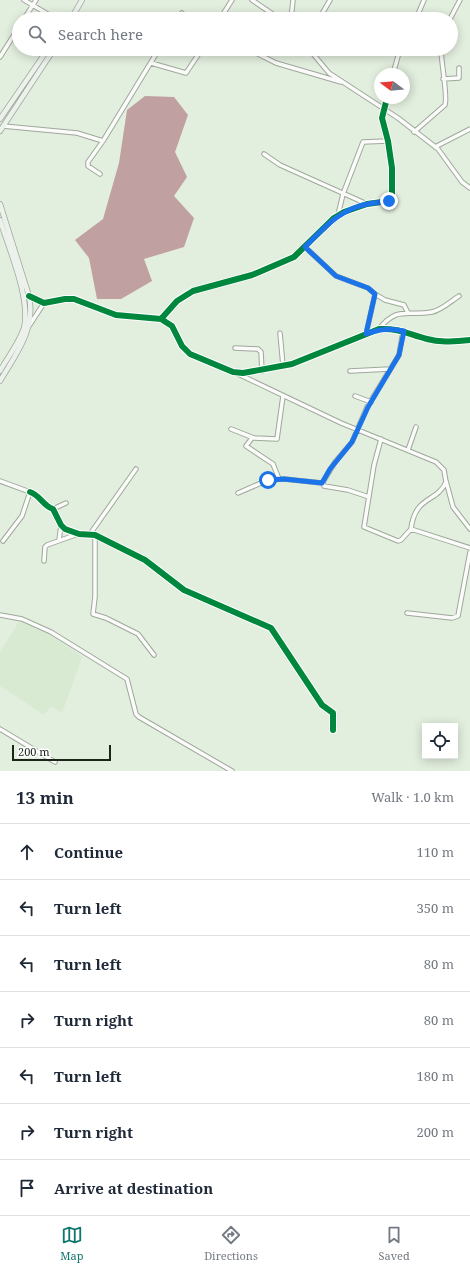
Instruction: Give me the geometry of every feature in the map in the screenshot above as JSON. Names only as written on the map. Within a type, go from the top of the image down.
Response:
[{"type":"main road","points":[[75,12],[82,0]]},
{"type":"main road","points":[[0,119],[43,56]]},
{"type":"main road","points":[[0,131],[49,56]]},
{"type":"main road","points":[[0,204],[29,296],[31,312],[25,338],[0,371]]},
{"type":"main road","points":[[0,220],[25,305],[24,328],[0,381]]},
{"type":"street","points":[[24,0],[45,12]]},
{"type":"street","points":[[28,12],[36,0]]},
{"type":"street","points":[[224,12],[232,0]]},
{"type":"street","points":[[252,0],[270,12]]},
{"type":"street","points":[[292,12],[293,0]]},
{"type":"street","points":[[323,12],[330,0]]},
{"type":"street","points":[[419,12],[424,0]]},
{"type":"street","points":[[454,12],[460,0]]},
{"type":"street","points":[[0,58],[12,38]]},
{"type":"street","points":[[100,174],[87,164],[103,142],[155,56]]},
{"type":"street","points":[[151,63],[186,73],[197,56]]},
{"type":"street","points":[[262,56],[276,63],[343,82]]},
{"type":"street","points":[[315,56],[329,73],[398,118],[435,147],[462,182],[470,188]]},
{"type":"street","points":[[395,68],[398,56]]},
{"type":"street","points":[[414,132],[445,104],[447,100],[443,79],[441,56]]},
{"type":"street","points":[[443,79],[459,78],[459,68]]},
{"type":"street","points":[[161,319],[177,301],[192,291],[252,275],[294,257],[338,216],[367,204],[389,201],[392,197],[392,168],[388,141],[382,118],[386,104]]},
{"type":"street","points":[[3,126],[77,133],[103,142]]},
{"type":"street","points":[[435,147],[470,129]]},
{"type":"street","points":[[338,216],[343,194],[363,142],[388,141]]},
{"type":"street","points":[[264,154],[280,165],[367,204]]},
{"type":"street","points":[[305,247],[336,276],[368,288],[385,300],[404,305],[408,313]]},
{"type":"street","points":[[366,334],[375,294]]},
{"type":"street","points":[[29,296],[44,302],[74,299],[116,315],[161,319],[172,326],[182,346],[190,354],[357,429],[436,462],[444,470],[453,507],[470,529]]},
{"type":"street","points":[[379,329],[392,316],[408,313],[433,312],[459,296]]},
{"type":"street","points":[[29,326],[44,302]]},
{"type":"street","points":[[233,372],[243,373],[262,371],[283,366],[379,329],[392,328],[427,339],[449,342],[470,340]]},
{"type":"street","points":[[322,483],[336,462],[349,447],[371,402],[401,351],[404,331]]},
{"type":"street","points":[[280,333],[283,366]]},
{"type":"street","points":[[236,348],[258,349],[261,352],[262,371]]},
{"type":"street","points":[[350,371],[390,369]]},
{"type":"street","points":[[231,429],[252,438],[277,439],[283,396]]},
{"type":"street","points":[[355,396],[371,402]]},
{"type":"street","points":[[408,450],[416,427]]},
{"type":"street","points":[[252,438],[246,446],[273,464],[279,479]]},
{"type":"street","points":[[381,439],[377,452],[364,524],[366,528],[401,540],[411,529],[420,503],[440,492],[444,486],[446,476]]},
{"type":"street","points":[[90,534],[136,469]]},
{"type":"street","points":[[238,492],[268,480],[279,479],[322,483],[324,486],[348,490],[369,497]]},
{"type":"street","points":[[0,481],[37,494],[48,508],[53,509],[66,503]]},
{"type":"street","points":[[3,541],[22,516],[30,492]]},
{"type":"street","points":[[53,509],[61,525],[65,529],[79,534]]},
{"type":"street","points":[[59,540],[61,525]]},
{"type":"street","points":[[411,529],[470,548]]},
{"type":"street","points":[[44,561],[45,547],[59,540],[79,534],[95,535],[145,560],[190,593],[271,628],[322,705],[333,713],[333,730]]},
{"type":"street","points":[[95,535],[95,597],[93,614],[106,618],[138,634],[154,655]]},
{"type":"street","points":[[407,613],[452,618],[458,616],[470,552]]},
{"type":"street","points":[[0,614],[22,619],[51,632],[109,667],[129,682],[135,710],[139,717],[232,771]]},
{"type":"street","points":[[0,729],[55,762]]},
{"type":"shaded area","points":[[145,96],[174,97],[188,115],[175,152],[187,177],[174,196],[194,218],[184,247],[144,259],[152,281],[121,299],[97,299],[89,258],[75,240],[103,219],[119,163],[127,110]]},
{"type":"shaded area","points":[[19,621],[50,634],[82,657],[62,713],[51,706],[44,715],[0,686],[0,652]]},
{"type":"cycle path","points":[[161,319],[177,301],[193,291],[252,275],[294,257],[334,218],[344,212],[367,204],[389,201],[392,197],[392,168],[388,141],[382,118],[386,104]]},
{"type":"cycle path","points":[[29,296],[44,303],[74,299],[116,315],[161,319],[172,326],[182,346],[190,354],[233,372],[243,373],[292,364],[379,329],[398,330],[438,341],[470,340]]},
{"type":"cycle path","points":[[30,492],[53,509],[61,525],[65,529],[79,534],[95,535],[145,560],[184,590],[271,628],[322,705],[333,713],[333,730]]},
{"type":"route","points":[[268,480],[284,479],[322,483],[330,469],[349,447],[355,437],[357,429],[368,407],[401,351],[404,331],[392,328],[379,329],[366,334],[371,318],[375,294],[368,288],[350,283],[336,276],[305,247],[334,218],[344,212],[367,204],[389,201]]}]
